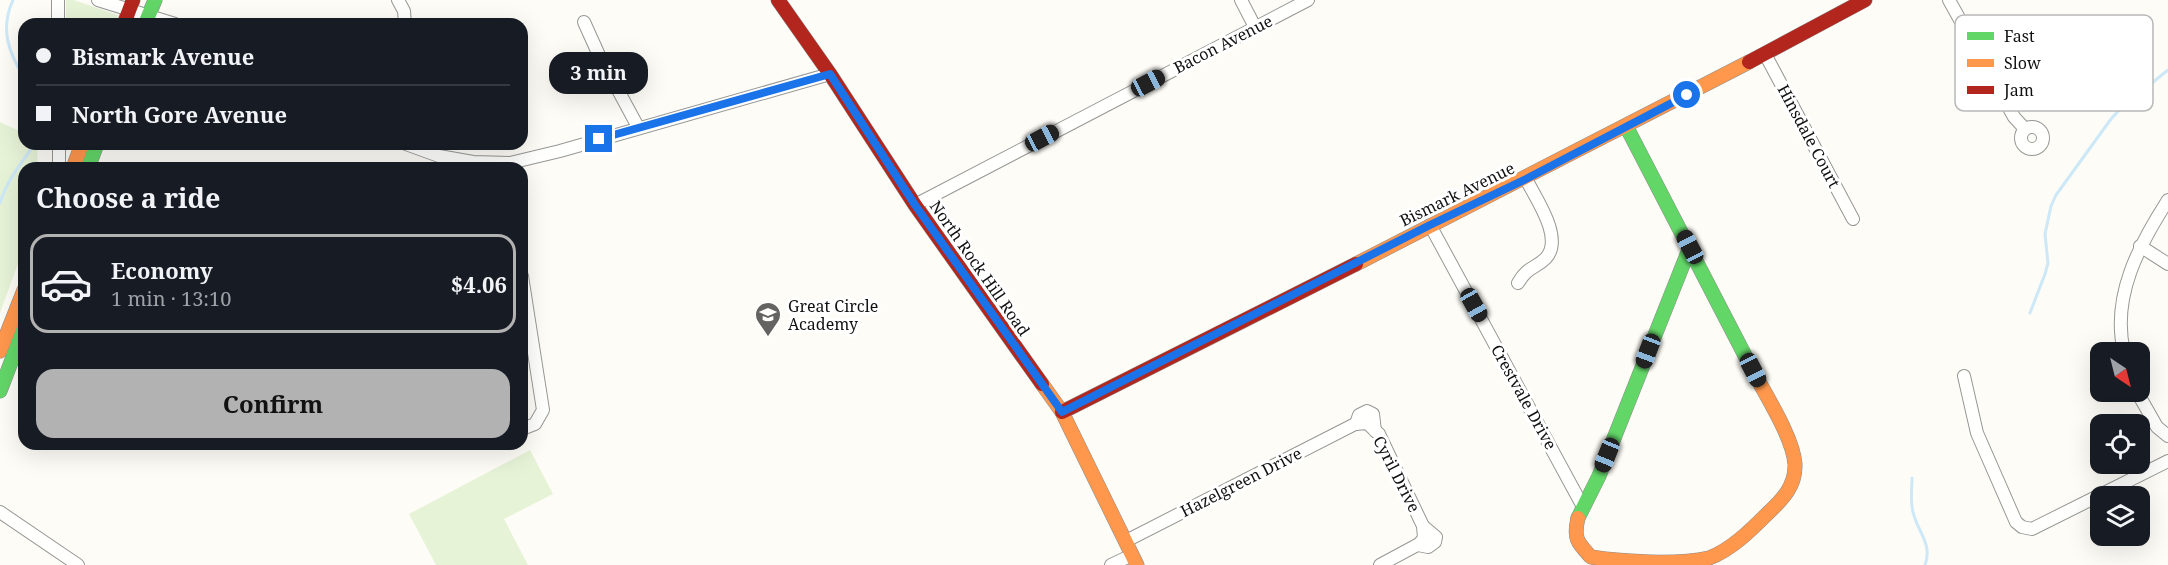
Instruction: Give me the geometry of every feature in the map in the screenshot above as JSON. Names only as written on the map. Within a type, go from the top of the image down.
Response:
[{"type":"street","points":[[58,0],[58,18]]},
{"type":"street","points":[[98,0],[129,12]]},
{"type":"street","points":[[148,18],[155,0]]},
{"type":"street","points":[[398,0],[404,11],[405,18]]},
{"type":"street","name":"North Rock Hill Road","points":[[779,0],[915,205],[1062,412],[1135,560]]},
{"type":"street","points":[[1241,0],[1255,27]]},
{"type":"street","name":"Bacon Avenue","points":[[915,205],[1308,0]]},
{"type":"street","name":"Bismark Avenue","points":[[1062,412],[1430,225],[1526,179],[1864,0]]},
{"type":"street","points":[[1949,0],[1957,15]]},
{"type":"street","points":[[584,22],[638,128]]},
{"type":"street","name":"Hinsdale Court","points":[[1765,54],[1853,219]]},
{"type":"street","points":[[521,162],[830,74]]},
{"type":"street","points":[[2011,111],[2025,129]]},
{"type":"street","points":[[1626,126],[1690,247],[1791,445],[1795,459],[1794,477],[1787,494],[1774,507],[1726,548],[1714,555],[1693,563],[1665,564],[1592,558],[1578,543],[1577,522],[1582,505],[1599,476],[1690,247]]},
{"type":"street","points":[[422,150],[439,156],[473,162]]},
{"type":"street","points":[[1518,283],[1525,272],[1545,259],[1553,247],[1552,233],[1526,179]]},
{"type":"street","points":[[2123,342],[2122,315],[2126,283],[2140,246],[2168,201]]},
{"type":"street","name":"Crestvale Drive","points":[[1430,225],[1582,505]]},
{"type":"street","points":[[2140,246],[2168,264]]},
{"type":"street","points":[[528,314],[543,410],[535,424],[528,427]]},
{"type":"street","points":[[0,351],[18,316]]},
{"type":"street","points":[[0,391],[18,344]]},
{"type":"street","points":[[1964,376],[1977,433],[1986,457],[2016,522],[2022,527],[2032,529],[2168,461]]},
{"type":"street","points":[[2143,402],[2157,427],[2168,436]]},
{"type":"street","name":"Hazelgreen Drive","points":[[1126,541],[1366,426]]},
{"type":"street","name":"Cyril Drive","points":[[1366,426],[1379,434],[1422,536],[1380,565]]},
{"type":"street","points":[[0,512],[78,565]]},
{"type":"street","points":[[1112,565],[1135,560]]},
{"type":"green space","points":[[66,0],[74,0],[118,15],[117,18],[66,18]]},
{"type":"green space","points":[[0,122],[18,130],[18,150],[37,150],[38,162],[18,162],[18,264],[0,313]]},
{"type":"green space","points":[[530,450],[553,494],[504,519],[528,565],[436,565],[409,514]]},
{"type":"waterway","points":[[13,0],[9,10],[7,30],[10,49],[18,66]]},
{"type":"waterway","points":[[2153,82],[2168,70]]},
{"type":"waterway","points":[[2030,313],[2048,263],[2045,234],[2051,206],[2056,195],[2118,111]]},
{"type":"waterway","points":[[22,162],[30,150]]},
{"type":"waterway","points":[[0,203],[18,168]]},
{"type":"waterway","points":[[1912,478],[1912,508],[1926,544],[1925,565]]},
{"type":"traffic: fast","points":[[148,18],[155,0]]},
{"type":"traffic: fast","points":[[1626,126],[1752,369]]},
{"type":"traffic: fast","points":[[90,162],[95,150]]},
{"type":"traffic: fast","points":[[1578,518],[1599,476],[1690,247]]},
{"type":"traffic: fast","points":[[0,391],[18,344]]},
{"type":"traffic: slow","points":[[1356,264],[1749,62]]},
{"type":"traffic: slow","points":[[75,162],[80,150]]},
{"type":"traffic: slow","points":[[0,351],[18,305]]},
{"type":"traffic: slow","points":[[1578,518],[1576,536],[1580,544],[1591,557],[1604,559],[1650,562],[1696,560],[1709,558],[1740,539],[1783,498],[1791,486],[1795,472],[1789,441],[1752,369]]},
{"type":"traffic: slow","points":[[1042,384],[1062,412],[1137,565]]},
{"type":"traffic: jam","points":[[126,18],[133,0]]},
{"type":"traffic: jam","points":[[778,0],[830,74],[915,205],[1042,384]]},
{"type":"traffic: jam","points":[[1749,62],[1865,0]]},
{"type":"traffic: jam","points":[[1062,412],[1356,264]]},
{"type":"place","name":"Great Circle Academy","points":[[768,338]]},
{"type":"route","points":[[599,139],[830,74],[915,205],[1062,412],[1430,225],[1526,179],[1687,95]]}]
